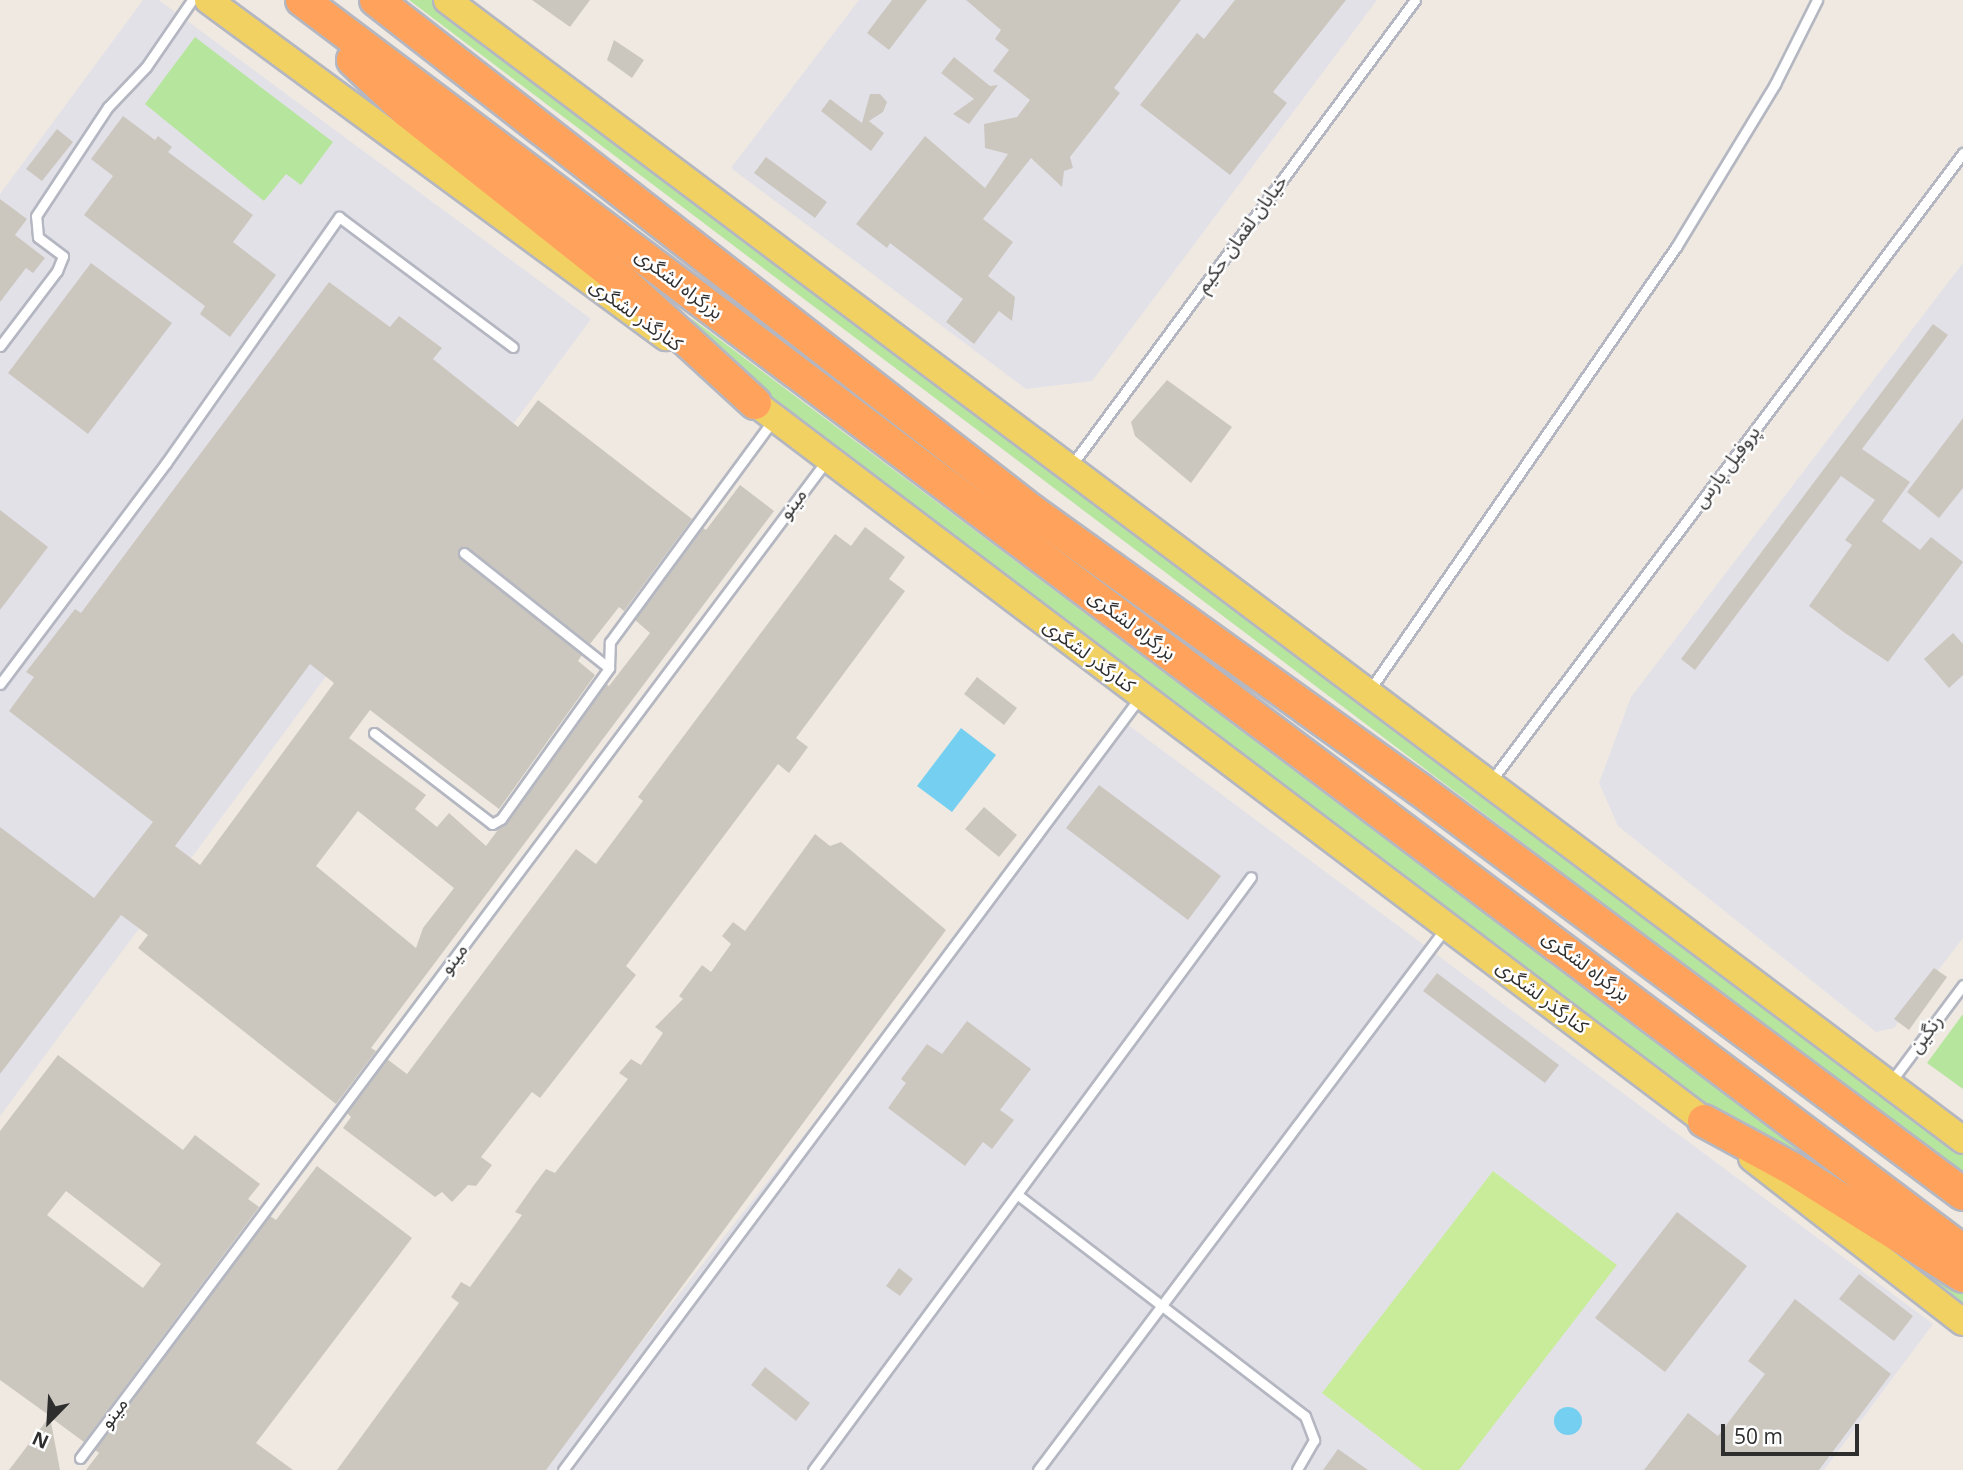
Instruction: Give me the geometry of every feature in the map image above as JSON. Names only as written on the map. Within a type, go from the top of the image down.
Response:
[{"type":"highway","points":[[292,0],[407,111],[623,282],[764,411]]},
{"type":"highway","name":"بزرگراه لشگری","points":[[302,0],[1963,1251]]},
{"type":"highway","name":"بزرگراه لشگری","points":[[376,0],[1032,511],[1419,789],[1963,1194]]},
{"type":"highway","points":[[1704,1121],[1791,1168],[1963,1276]]},
{"type":"main road","name":"کنارگذر لشگری","points":[[208,0],[764,411],[1448,926],[1963,1322]]},
{"type":"main road","points":[[447,0],[1963,1140]]},
{"type":"lane","points":[[0,346],[57,271],[63,256],[38,237],[36,216],[108,107],[146,67],[192,0]]},
{"type":"lane","name":"خیابان لقمان حکیم","points":[[1070,468],[1415,0]]},
{"type":"lane","points":[[1368,693],[1676,247],[1775,84],[1817,0]]},
{"type":"lane","name":"پروفیل پارس","points":[[1490,782],[1963,153]]},
{"type":"lane","points":[[0,684],[166,463],[339,217],[513,347]]},
{"type":"lane","points":[[374,733],[492,824],[501,819],[609,668],[610,642],[764,411]]},
{"type":"lane","name":"مینو","points":[[80,1458],[827,459]]},
{"type":"lane","points":[[464,552],[609,668]]},
{"type":"lane","points":[[563,1470],[1141,696]]},
{"type":"lane","points":[[813,1470],[1251,877]]},
{"type":"lane","points":[[1038,1470],[1448,926]]},
{"type":"lane","name":"رنگین","points":[[1889,1084],[1963,985]]},
{"type":"lane","points":[[1018,1195],[1305,1416],[1314,1440],[1297,1470]]},
{"type":"shaded area","points":[[143,0],[159,0],[591,319],[0,1116],[0,194]]},
{"type":"shaded area","points":[[859,0],[1377,0],[1092,381],[1026,389],[731,168]]},
{"type":"shaded area","points":[[1963,263],[1963,938],[1894,1028],[1876,1032],[1618,826],[1599,783],[1631,697]]},
{"type":"shaded area","points":[[1127,724],[1933,1324],[1824,1470],[541,1470]]},
{"type":"green space","points":[[409,0],[439,0],[1963,1147],[1963,1176]]},
{"type":"green space","points":[[195,37],[333,142],[301,185],[286,174],[264,201],[145,104]]},
{"type":"green space","points":[[691,318],[1826,1171],[1775,1150],[1703,1102],[1458,922],[733,371]]},
{"type":"green space","points":[[1963,1014],[1963,1089],[1927,1063]]},
{"type":"green space","points":[[1493,1171],[1617,1265],[1459,1470],[1422,1470],[1322,1393]]},
{"type":"green space","points":[[1892,1243],[1963,1283],[1963,1305],[1910,1264]]},
{"type":"water","points":[[961,728],[996,755],[952,812],[917,786]]},
{"type":"water","points":[[1568,1407],[1578,1411],[1582,1421],[1578,1431],[1568,1435],[1558,1431],[1554,1421],[1558,1411]]},
{"type":"building","points":[[532,0],[590,0],[570,27]]},
{"type":"building","points":[[892,0],[927,0],[889,50],[867,33]]},
{"type":"building","points":[[966,0],[1181,0],[1114,88],[1120,93],[1070,157],[1073,168],[1064,171],[1062,187],[1031,158],[983,219],[1013,242],[988,276],[1015,297],[1012,321],[999,311],[974,344],[946,322],[963,299],[890,243],[887,248],[856,224],[925,136],[985,188],[1008,154],[985,148],[984,124],[1017,117],[1030,100],[993,71],[1009,50],[995,39],[1001,30]]},
{"type":"building","points":[[1235,0],[1346,0],[1273,92],[1287,103],[1230,175],[1140,105],[1197,33],[1204,39]]},
{"type":"building","points":[[614,40],[644,60],[632,78],[607,60]]},
{"type":"building","points":[[954,57],[990,86],[998,85],[969,124],[953,114],[974,99],[941,73]]},
{"type":"building","points":[[870,94],[880,94],[887,102],[883,112],[869,121],[884,133],[871,151],[821,111],[830,99],[862,123]]},
{"type":"building","points":[[123,116],[155,140],[158,136],[172,147],[168,152],[253,215],[233,242],[276,275],[230,337],[200,314],[205,306],[84,215],[113,176],[91,159]]},
{"type":"building","points":[[57,129],[73,142],[42,181],[26,169]]},
{"type":"building","points":[[766,157],[827,202],[815,218],[754,173]]},
{"type":"building","points":[[0,199],[27,219],[15,235],[45,258],[33,273],[26,268],[0,302]]},
{"type":"building","points":[[91,263],[172,323],[88,434],[8,373]]},
{"type":"building","points":[[329,282],[390,327],[399,316],[442,348],[433,359],[518,427],[538,400],[692,519],[624,611],[619,607],[590,644],[468,548],[459,548],[460,558],[582,655],[578,661],[595,675],[499,809],[370,710],[349,738],[426,795],[415,809],[437,827],[449,813],[486,846],[606,684],[609,686],[650,633],[635,620],[703,528],[706,530],[740,485],[774,511],[371,1048],[376,1051],[336,1104],[138,948],[148,935],[121,915],[0,1074],[0,827],[94,898],[153,822],[9,711],[34,677],[26,672],[75,609],[81,613]],"holes":[[[310,664],[334,683],[200,865],[175,846]],[[358,811],[454,888],[423,928],[416,948],[316,866]]]},
{"type":"building","points":[[1933,324],[1948,335],[1862,449],[1910,482],[1882,521],[1920,550],[1931,537],[1963,562],[1888,662],[1845,633],[1809,606],[1852,545],[1845,540],[1875,500],[1841,476],[1695,670],[1681,659]]},
{"type":"building","points":[[1167,380],[1232,427],[1191,483],[1135,436],[1131,422]]},
{"type":"building","points":[[1963,418],[1963,488],[1939,518],[1907,492]]},
{"type":"building","points":[[0,510],[48,547],[0,610]]},
{"type":"building","points":[[865,527],[905,557],[889,579],[905,591],[796,738],[808,747],[789,773],[778,764],[626,966],[636,975],[540,1098],[532,1092],[481,1157],[492,1165],[476,1186],[468,1185],[452,1202],[442,1192],[435,1197],[343,1128],[351,1117],[347,1113],[387,1059],[407,1074],[576,849],[596,864],[643,801],[638,797],[835,534],[851,546]]},
{"type":"building","points":[[1953,633],[1963,644],[1963,675],[1949,688],[1924,659]]},
{"type":"building","points":[[977,677],[1017,708],[1004,725],[964,694]]},
{"type":"building","points":[[1099,785],[1221,876],[1188,920],[1066,828]]},
{"type":"building","points":[[984,807],[1017,835],[999,857],[965,829]]},
{"type":"building","points":[[815,834],[830,846],[841,842],[946,930],[546,1470],[337,1470],[459,1303],[451,1297],[461,1282],[470,1287],[522,1215],[515,1212],[546,1169],[555,1173],[628,1079],[619,1073],[631,1059],[641,1065],[663,1033],[655,1027],[683,999],[679,996],[702,965],[711,972],[731,944],[722,936],[733,922],[745,931]]},
{"type":"building","points":[[1934,968],[1947,977],[1909,1030],[1894,1019]]},
{"type":"building","points":[[1437,973],[1559,1065],[1545,1083],[1423,991]]},
{"type":"building","points":[[967,1021],[1031,1069],[1000,1110],[1014,1120],[992,1149],[983,1142],[965,1166],[888,1108],[906,1083],[901,1079],[927,1044],[942,1054]]},
{"type":"building","points":[[58,1055],[183,1150],[195,1135],[260,1184],[248,1199],[259,1207],[84,1442],[50,1417],[60,1470],[9,1470],[50,1416],[0,1380],[0,1131]],"holes":[[[66,1191],[161,1264],[143,1288],[47,1215]]]},
{"type":"building","points":[[317,1166],[412,1238],[256,1443],[293,1470],[86,1470],[99,1453],[95,1450],[270,1216],[276,1220]]},
{"type":"building","points":[[1677,1212],[1747,1266],[1665,1372],[1595,1318]]},
{"type":"building","points":[[899,1268],[913,1279],[900,1296],[886,1286]]},
{"type":"building","points":[[1859,1274],[1913,1316],[1894,1341],[1839,1299]]},
{"type":"building","points":[[1795,1299],[1891,1374],[1819,1470],[1644,1470],[1688,1413],[1718,1436],[1765,1374],[1748,1361]]},
{"type":"building","points":[[765,1367],[810,1403],[796,1421],[751,1385]]},
{"type":"building","points":[[1338,1449],[1368,1470],[1323,1470]]}]
